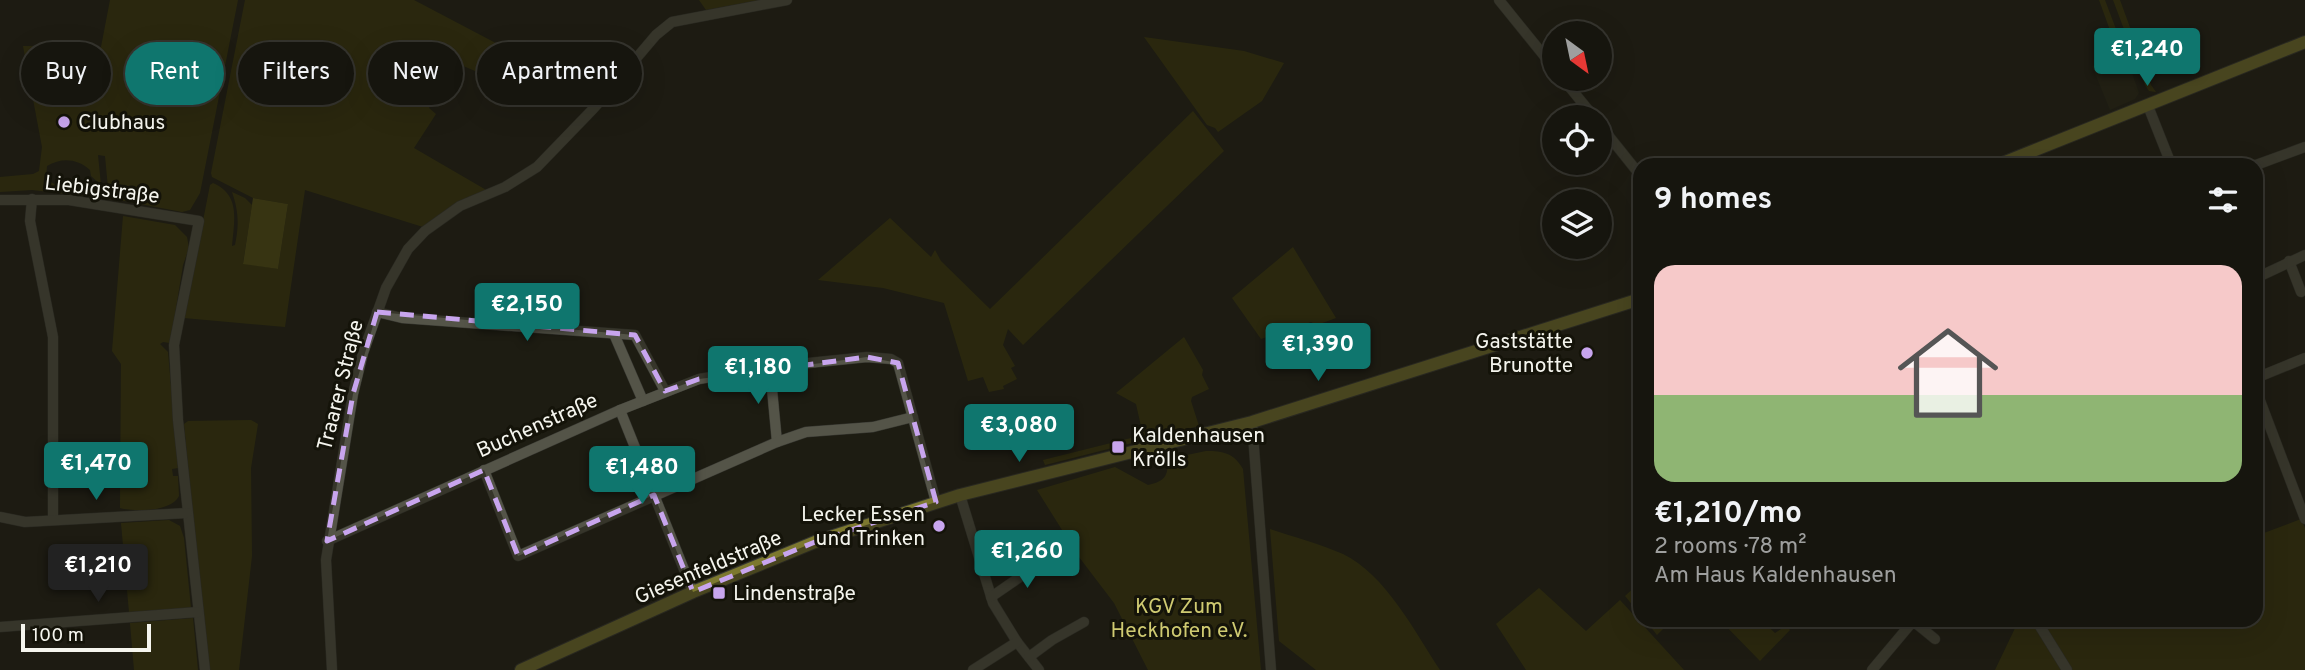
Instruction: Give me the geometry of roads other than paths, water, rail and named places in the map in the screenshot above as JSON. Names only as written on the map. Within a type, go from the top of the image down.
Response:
[{"type":"main road","points":[[2015,158],[2305,42]]},
{"type":"main road","name":"Giesenfeldstraße","points":[[521,670],[693,592],[815,542],[960,495],[1252,422],[1633,301]]},
{"type":"street","name":"Traarer Straße","points":[[332,670],[327,541],[353,394],[377,312],[397,266],[408,249],[425,231],[460,206],[505,187],[537,167],[594,108],[656,35],[672,22],[787,0]]},
{"type":"street","points":[[1499,0],[1542,53]]},
{"type":"street","points":[[1573,91],[1584,105]]},
{"type":"street","points":[[2148,106],[2169,158]]},
{"type":"street","points":[[1612,140],[1633,166]]},
{"type":"street","points":[[2263,162],[2305,147]]},
{"type":"street","points":[[32,199],[30,220],[53,337],[53,520]]},
{"type":"street","name":"Liebigstraße","points":[[0,200],[69,200],[199,221],[174,345],[187,513]]},
{"type":"street","points":[[2263,274],[2305,255]]},
{"type":"street","points":[[2289,261],[2301,292]]},
{"type":"street","points":[[377,312],[402,318],[635,335],[665,391]]},
{"type":"street","points":[[614,334],[643,401]]},
{"type":"street","name":"Buchenstraße","points":[[327,541],[620,410],[699,379],[867,357],[891,359],[898,363],[936,502]]},
{"type":"street","points":[[2263,376],[2305,358]]},
{"type":"street","points":[[770,368],[777,442]]},
{"type":"street","points":[[2263,408],[2305,517]]},
{"type":"street","points":[[620,410],[693,592]]},
{"type":"street","points":[[484,470],[518,555],[777,442],[806,432],[873,427],[913,417]]},
{"type":"street","points":[[1252,422],[1271,670]]},
{"type":"street","points":[[960,495],[991,597],[1017,642],[1039,670]]},
{"type":"street","points":[[0,517],[25,522],[187,513],[205,670]]},
{"type":"street","points":[[991,597],[1046,559]]},
{"type":"street","points":[[0,627],[198,612]]},
{"type":"street","points":[[1029,657],[1084,621]]},
{"type":"street","points":[[1872,670],[1908,627]]},
{"type":"street","points":[[1922,627],[1935,639]]},
{"type":"street","points":[[2040,627],[2067,670]]},
{"type":"street","points":[[973,670],[1017,642]]},
{"type":"place","name":"Clubhaus","points":[[64,122]]},
{"type":"place","name":"Gaststätte Brunotte","points":[[1587,353]]},
{"type":"place","name":"Kaldenhausen Krölls","points":[[1118,447]]},
{"type":"place","name":"Lecker Essen und Trinken","points":[[939,526]]},
{"type":"place","name":"Lindenstraße","points":[[719,593]]},
{"type":"park label","name":"KGV Zum Heckhofen e.V.","points":[[1179,618]]}]
